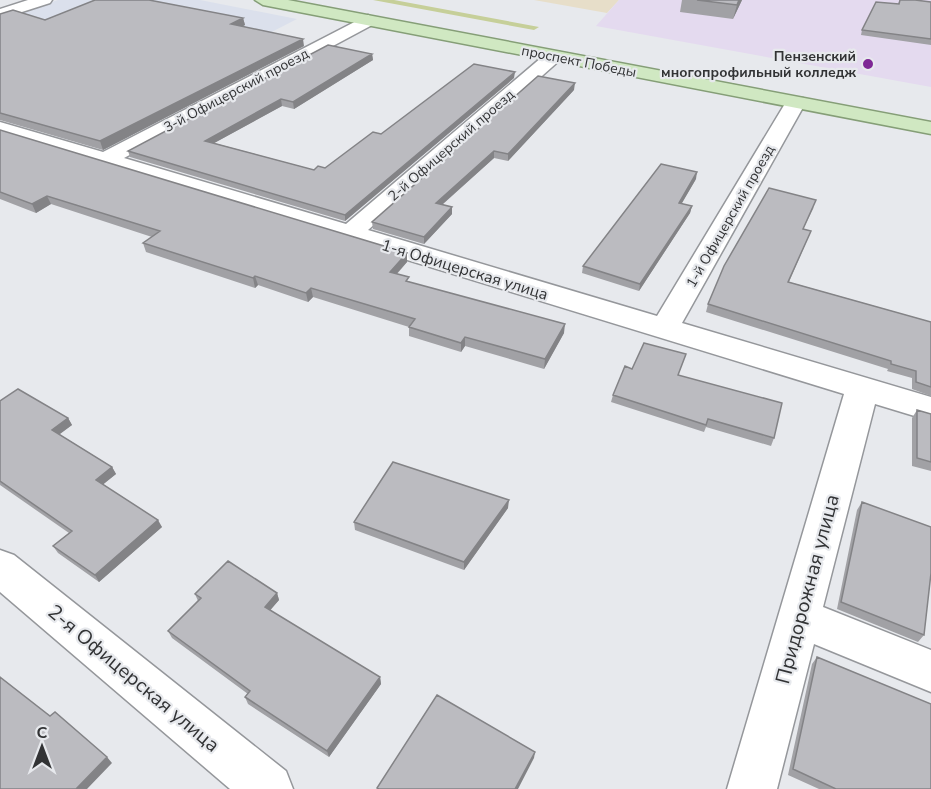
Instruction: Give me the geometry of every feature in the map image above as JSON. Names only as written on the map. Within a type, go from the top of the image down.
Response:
[{"type":"main road","name":"проспект Победы","points":[[262,0],[931,128]]},
{"type":"main road","name":"проспект Победы","points":[[324,0],[931,115]]},
{"type":"street","points":[[0,14],[44,0]]},
{"type":"street","name":"3-й Офицерский проезд","points":[[104,160],[368,20]]},
{"type":"street","name":"2-й Офицерский проезд","points":[[349,234],[554,56]]},
{"type":"street","name":"1-й Офицерский проезд","points":[[664,329],[796,102]]},
{"type":"street","name":"1-я Офицерская улица","points":[[0,128],[931,409]]},
{"type":"street","name":"Придорожная улица","points":[[752,789],[862,389]]},
{"type":"street","name":"2-я Офицерская улица","points":[[0,567],[268,789]]},
{"type":"street","points":[[800,618],[931,671]]},
{"type":"shaded area","points":[[58,0],[200,0],[297,19],[221,58],[12,16]]},
{"type":"shaded area","points":[[534,0],[619,0],[607,13]]},
{"type":"shaded area","name":"Пензенский многопрофильный колледж","points":[[619,0],[931,0],[931,87],[596,26]]},
{"type":"green space","points":[[373,0],[394,0],[539,27],[534,30]]},
{"type":"building","points":[[95,0],[149,0],[243,18],[231,24],[303,39],[100,141],[0,113],[0,14],[13,10],[45,20]]},
{"type":"building","points":[[697,0],[739,0],[737,5]]},
{"type":"building","points":[[900,0],[931,2],[931,39],[862,30],[876,2],[899,4]]},
{"type":"building","points":[[328,45],[372,54],[293,102],[281,99],[205,141],[314,170],[318,166],[325,168],[373,132],[381,134],[474,64],[515,72],[345,215],[128,151]]},
{"type":"building","points":[[538,76],[575,83],[508,154],[494,151],[436,203],[452,207],[424,237],[372,222]]},
{"type":"building","points":[[0,130],[407,253],[390,272],[409,277],[406,281],[565,324],[545,359],[465,337],[461,343],[409,327],[415,319],[311,288],[306,293],[143,243],[160,231],[47,196],[32,204],[0,192]]},
{"type":"building","points":[[661,164],[697,172],[679,203],[692,206],[640,284],[583,266]]},
{"type":"building","points":[[769,188],[816,200],[803,229],[811,231],[788,282],[931,322],[931,387],[916,382],[916,371],[891,364],[891,361],[708,304],[724,266]]},
{"type":"building","points":[[644,343],[686,354],[678,375],[782,403],[774,438],[708,419],[706,425],[613,395],[625,366],[632,369]]},
{"type":"building","points":[[18,389],[68,418],[52,430],[112,467],[96,480],[158,520],[95,575],[53,546],[72,531],[0,481],[0,401]]},
{"type":"building","points":[[917,410],[931,414],[931,462],[917,458]]},
{"type":"building","points":[[393,462],[509,500],[464,562],[354,522]]},
{"type":"building","points":[[862,502],[931,527],[931,573],[924,635],[841,602]]},
{"type":"building","points":[[228,561],[277,593],[265,607],[380,677],[327,751],[245,697],[250,691],[168,631],[201,598],[195,594]]},
{"type":"building","points":[[817,657],[931,704],[931,789],[836,789],[793,769]]},
{"type":"building","points":[[0,677],[50,716],[55,712],[107,757],[76,789],[0,789]]},
{"type":"building","points":[[437,695],[535,752],[515,789],[377,788]]},
{"type":"place","name":"Пензенский многопрофильный колледж","points":[[868,64]]}]
